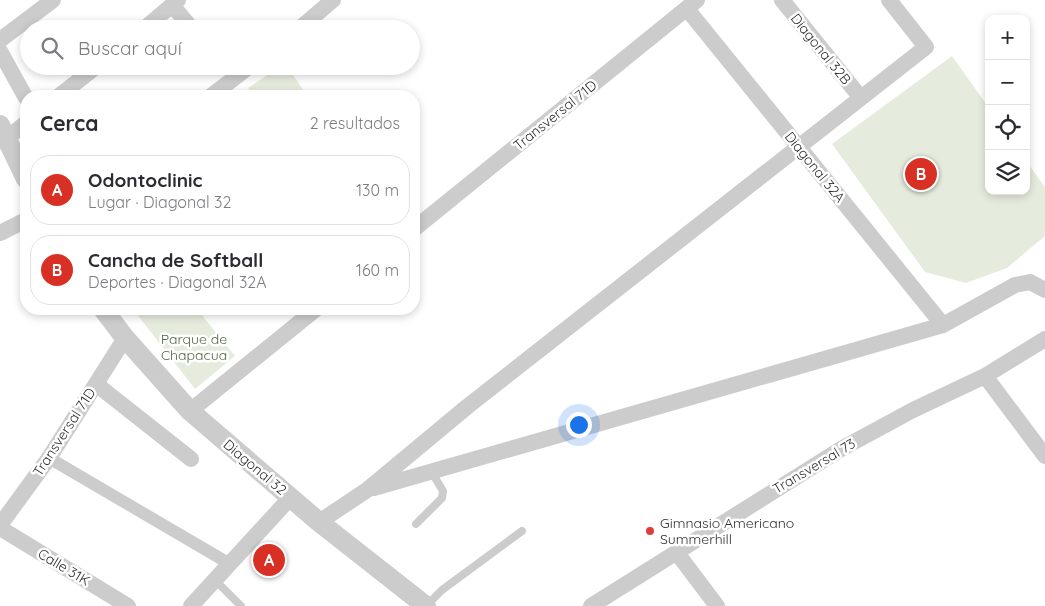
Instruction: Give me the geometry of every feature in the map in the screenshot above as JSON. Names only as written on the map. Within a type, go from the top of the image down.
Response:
[{"type":"street","points":[[26,20],[53,0]]},
{"type":"street","points":[[310,20],[333,0]]},
{"type":"street","name":"Diagonal 32B","points":[[782,0],[860,98]]},
{"type":"street","points":[[319,522],[367,490],[468,406],[926,47],[889,0]]},
{"type":"street","points":[[155,20],[176,3],[186,20]]},
{"type":"street","name":"Diagonal 32A","points":[[692,4],[799,147],[943,325]]},
{"type":"street","name":"Transversal 71D","points":[[420,225],[692,4]]},
{"type":"street","points":[[0,40],[20,25]]},
{"type":"street","points":[[0,52],[21,90]]},
{"type":"street","points":[[67,90],[86,75]]},
{"type":"street","points":[[219,90],[238,75]]},
{"type":"street","points":[[20,125],[3,132],[20,167]]},
{"type":"street","points":[[0,233],[20,223]]},
{"type":"street","points":[[367,490],[943,325],[1015,285],[1030,282],[1045,290]]},
{"type":"street","name":"Diagonal 32","points":[[108,315],[125,338],[190,411],[319,522],[426,606]]},
{"type":"street","points":[[190,411],[309,315]]},
{"type":"street","name":"Transversal 71D","points":[[0,526],[49,458],[125,338]]},
{"type":"street","name":"Transversal 73","points":[[591,606],[841,449],[913,410],[985,376],[1045,339]]},
{"type":"street","points":[[985,376],[1045,456]]},
{"type":"street","points":[[96,384],[191,459]]},
{"type":"street","points":[[49,458],[230,564]]},
{"type":"street","points":[[191,606],[291,497]]},
{"type":"street","name":"Calle 31K","points":[[0,526],[128,606]]},
{"type":"street","points":[[677,553],[717,606]]},
{"type":"lane","points":[[416,524],[442,498],[443,491],[431,471]]},
{"type":"lane","points":[[426,606],[442,590],[522,531]]},
{"type":"lane","points":[[215,580],[241,606]]},
{"type":"green space","points":[[952,56],[985,102],[985,195],[1030,195],[1030,166],[1045,187],[1045,236],[1007,268],[966,283],[925,272],[832,144]]},
{"type":"green space","points":[[268,75],[293,75],[303,90],[249,90],[248,88]]},
{"type":"green space","name":"Parque de Chapacua","points":[[138,315],[202,315],[235,356],[195,389]]},
{"type":"place","name":"Cancha de Softball","points":[[921,174]]},
{"type":"place","name":"Gimnasio Americano Summerhill","points":[[650,531]]},
{"type":"place","name":"Odontoclinic","points":[[269,560]]}]
